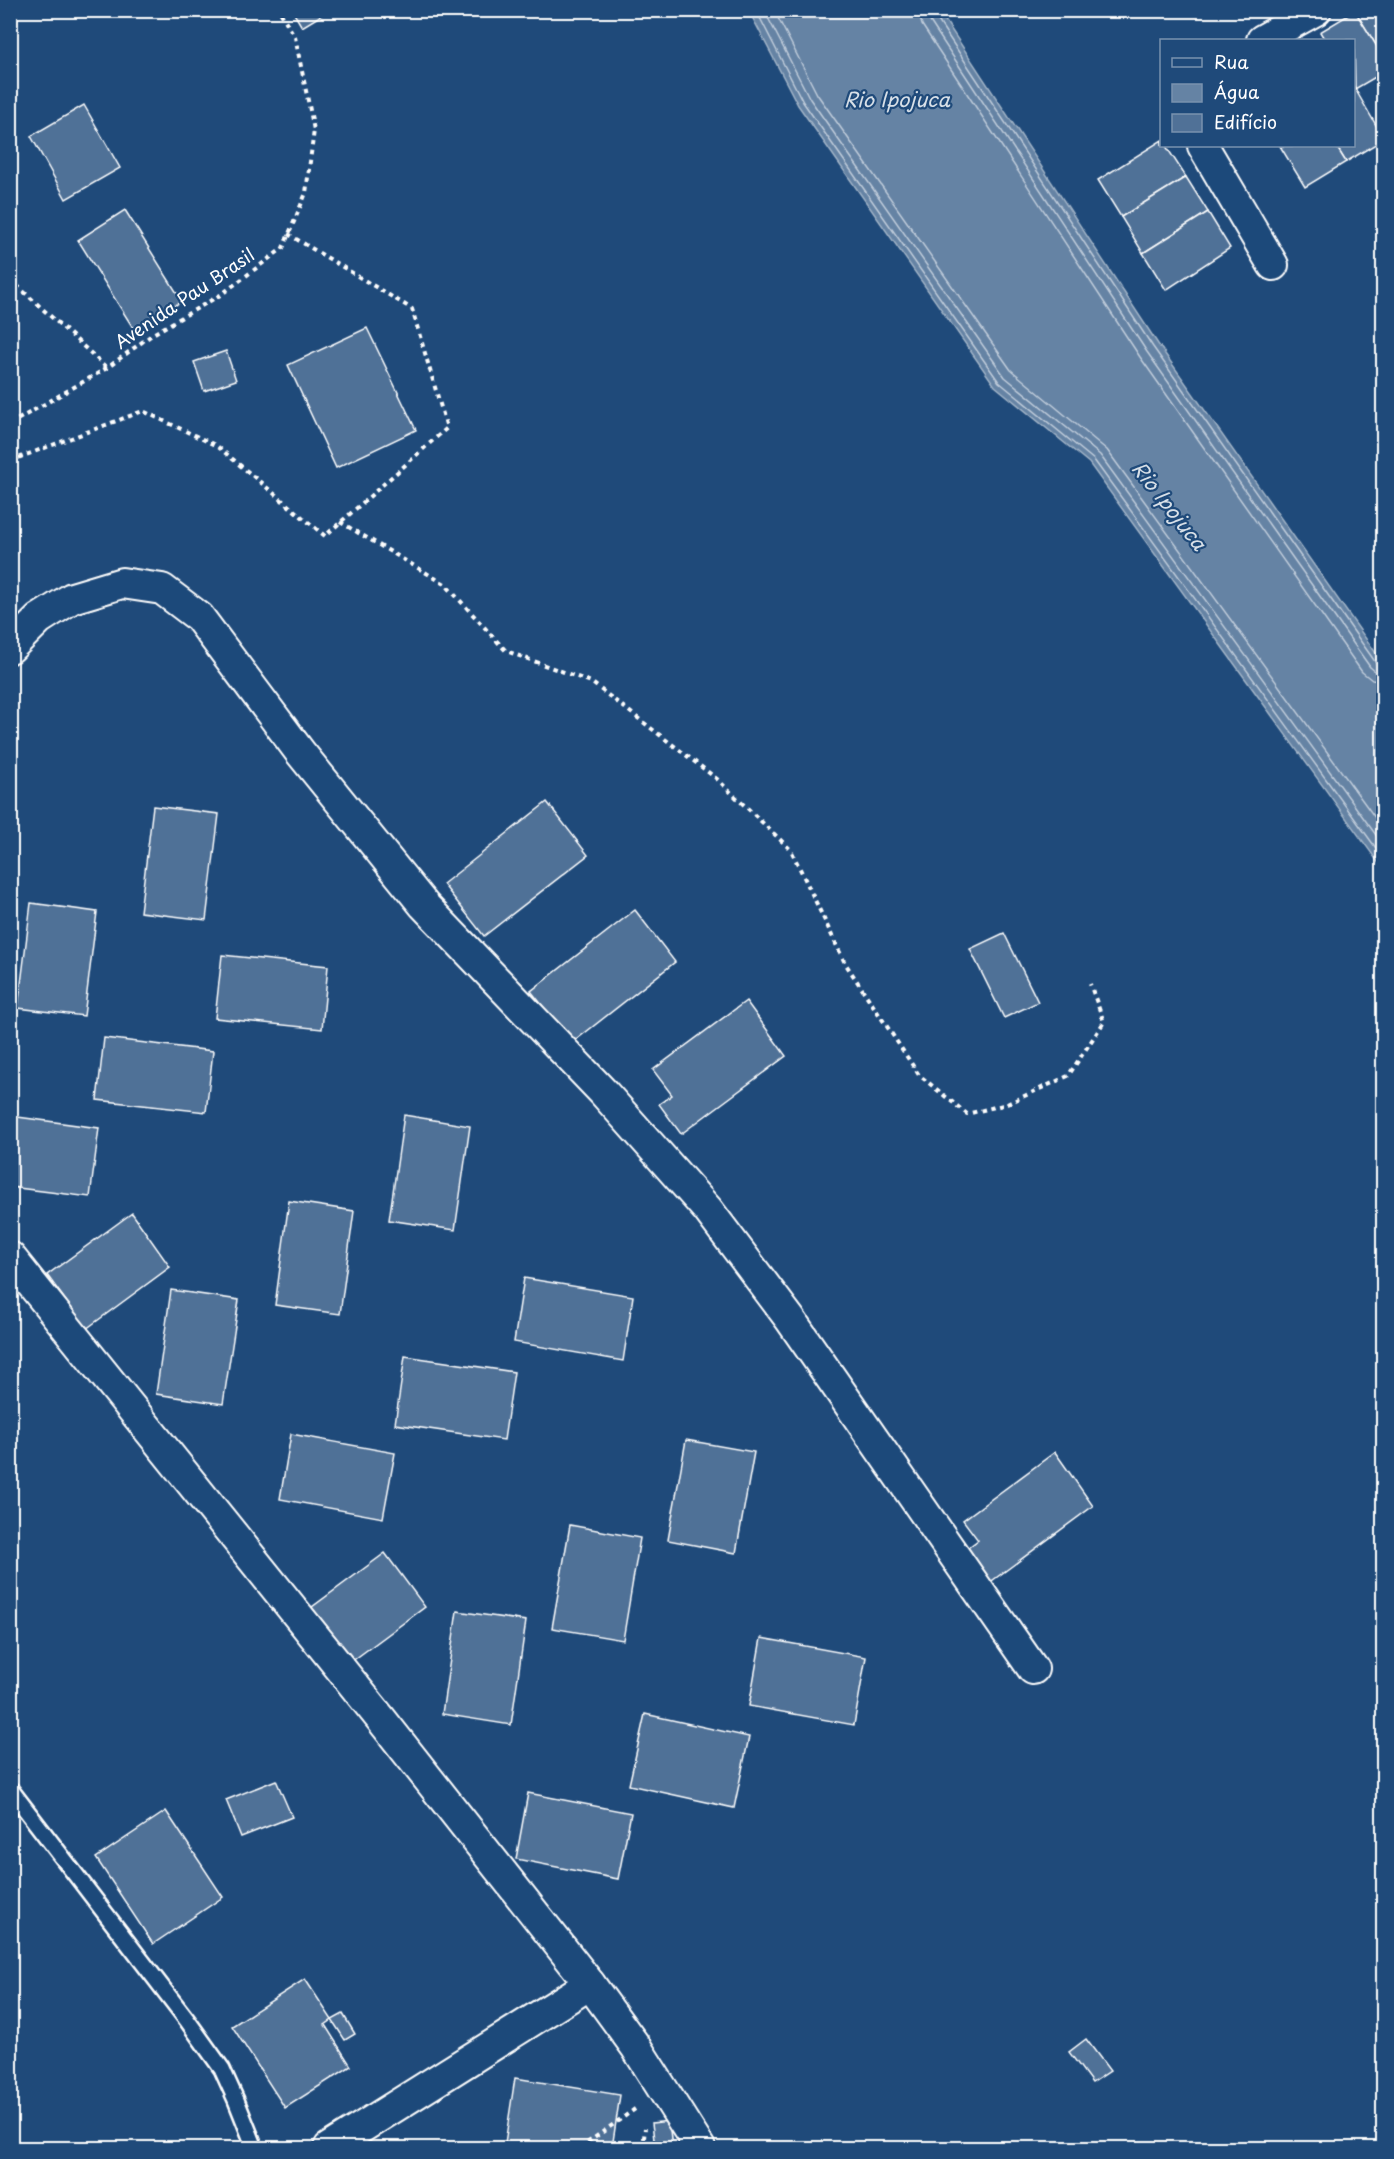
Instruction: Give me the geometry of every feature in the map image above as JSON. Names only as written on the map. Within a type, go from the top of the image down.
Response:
[{"type":"street","points":[[1264,39],[1316,10]]},
{"type":"street","points":[[1204,147],[1273,265]]},
{"type":"street","points":[[10,648],[39,619],[72,597],[122,583],[162,589],[199,617],[300,752],[424,905],[604,1093],[708,1210],[790,1319],[1033,1669]]},
{"type":"street","points":[[10,1257],[381,1719],[590,1984],[636,2047],[700,2148]]},
{"type":"street","points":[[329,2148],[590,1984]]},
{"type":"lane","points":[[10,1789],[188,2020],[216,2061],[236,2100],[255,2148]]},
{"type":"path","name":"Avenida Pau Brasil","points":[[10,424],[107,368],[153,334],[231,287],[283,248],[306,194],[314,130],[295,37],[279,10]]},
{"type":"path","points":[[10,461],[143,411],[217,446],[325,536],[447,428],[412,309],[288,234]]},
{"type":"path","points":[[10,279],[107,368]]},
{"type":"path","points":[[340,522],[444,584],[506,651],[591,682],[717,779],[791,850],[845,963],[919,1075],[966,1114],[1007,1104],[1068,1076],[1104,1022],[1090,984]]},
{"type":"path","points":[[579,2148],[663,2090]]},
{"type":"water","name":"Rio Ipojuca","points":[[749,11],[939,11],[1158,344],[1383,663],[1383,869],[1089,463],[995,386],[798,105]]},
{"type":"building","points":[[292,10],[330,10],[302,27]]},
{"type":"building","points":[[1384,10],[1384,58],[1355,11]]},
{"type":"building","points":[[1355,11],[1384,58],[1384,72],[1355,89],[1355,39],[1324,39],[1320,32]]},
{"type":"building","points":[[1355,89],[1384,139],[1346,162],[1337,147],[1355,147]]},
{"type":"building","points":[[84,105],[120,168],[66,199],[31,136]]},
{"type":"building","points":[[1160,141],[1160,147],[1167,147],[1186,177],[1121,217],[1098,180]]},
{"type":"building","points":[[1281,147],[1337,147],[1346,162],[1305,187]]},
{"type":"building","points":[[1186,177],[1208,212],[1143,253],[1121,217]]},
{"type":"building","points":[[125,210],[182,301],[135,331],[78,240]]},
{"type":"building","points":[[1208,212],[1230,248],[1166,290],[1143,253]]},
{"type":"building","points":[[367,328],[416,430],[336,468],[288,365]]},
{"type":"building","points":[[226,351],[236,380],[204,391],[194,362]]},
{"type":"building","points":[[547,802],[588,855],[484,936],[443,884]]},
{"type":"building","points":[[153,806],[219,814],[206,920],[140,912]]},
{"type":"building","points":[[31,903],[97,912],[84,1016],[18,1008]]},
{"type":"building","points":[[635,910],[675,962],[572,1043],[531,991]]},
{"type":"building","points":[[1004,933],[1038,1002],[1004,1018],[970,949]]},
{"type":"building","points":[[222,955],[328,966],[322,1029],[215,1018]]},
{"type":"building","points":[[746,1001],[786,1056],[681,1134],[659,1104],[672,1095],[653,1070]]},
{"type":"building","points":[[104,1038],[213,1051],[206,1112],[97,1100]]},
{"type":"building","points":[[404,1115],[470,1126],[455,1230],[389,1220]]},
{"type":"building","points":[[10,1116],[99,1128],[90,1197],[10,1187]]},
{"type":"building","points":[[289,1201],[354,1211],[340,1314],[275,1305]]},
{"type":"building","points":[[132,1213],[170,1267],[86,1329],[47,1275]]},
{"type":"building","points":[[524,1278],[633,1296],[623,1361],[514,1342]]},
{"type":"building","points":[[171,1290],[239,1300],[223,1404],[156,1394]]},
{"type":"building","points":[[405,1356],[514,1372],[504,1440],[395,1424]]},
{"type":"building","points":[[291,1434],[395,1453],[383,1518],[280,1499]]},
{"type":"building","points":[[686,1440],[754,1452],[736,1553],[668,1540]]},
{"type":"building","points":[[1055,1452],[1093,1506],[985,1586],[961,1553],[978,1540],[963,1520]]},
{"type":"building","points":[[570,1525],[640,1538],[623,1640],[552,1628]]},
{"type":"building","points":[[385,1553],[425,1607],[344,1667],[304,1613]]},
{"type":"building","points":[[457,1611],[526,1621],[511,1725],[442,1714]]},
{"type":"building","points":[[761,1638],[866,1657],[854,1725],[749,1706]]},
{"type":"building","points":[[645,1714],[749,1737],[734,1808],[629,1785]]},
{"type":"building","points":[[276,1780],[292,1817],[241,1837],[226,1800]]},
{"type":"building","points":[[528,1793],[631,1813],[618,1879],[516,1859]]},
{"type":"building","points":[[166,1811],[223,1897],[153,1944],[96,1858]]},
{"type":"building","points":[[305,1979],[332,2020],[325,2025],[351,2066],[285,2108],[232,2026]]},
{"type":"building","points":[[343,2014],[355,2034],[345,2040],[332,2020]]},
{"type":"building","points":[[1086,2039],[1110,2071],[1092,2083],[1069,2052]]},
{"type":"building","points":[[515,2078],[620,2095],[612,2148],[540,2148],[505,2143]]},
{"type":"building","points":[[669,2121],[672,2148],[655,2148],[652,2123]]}]
